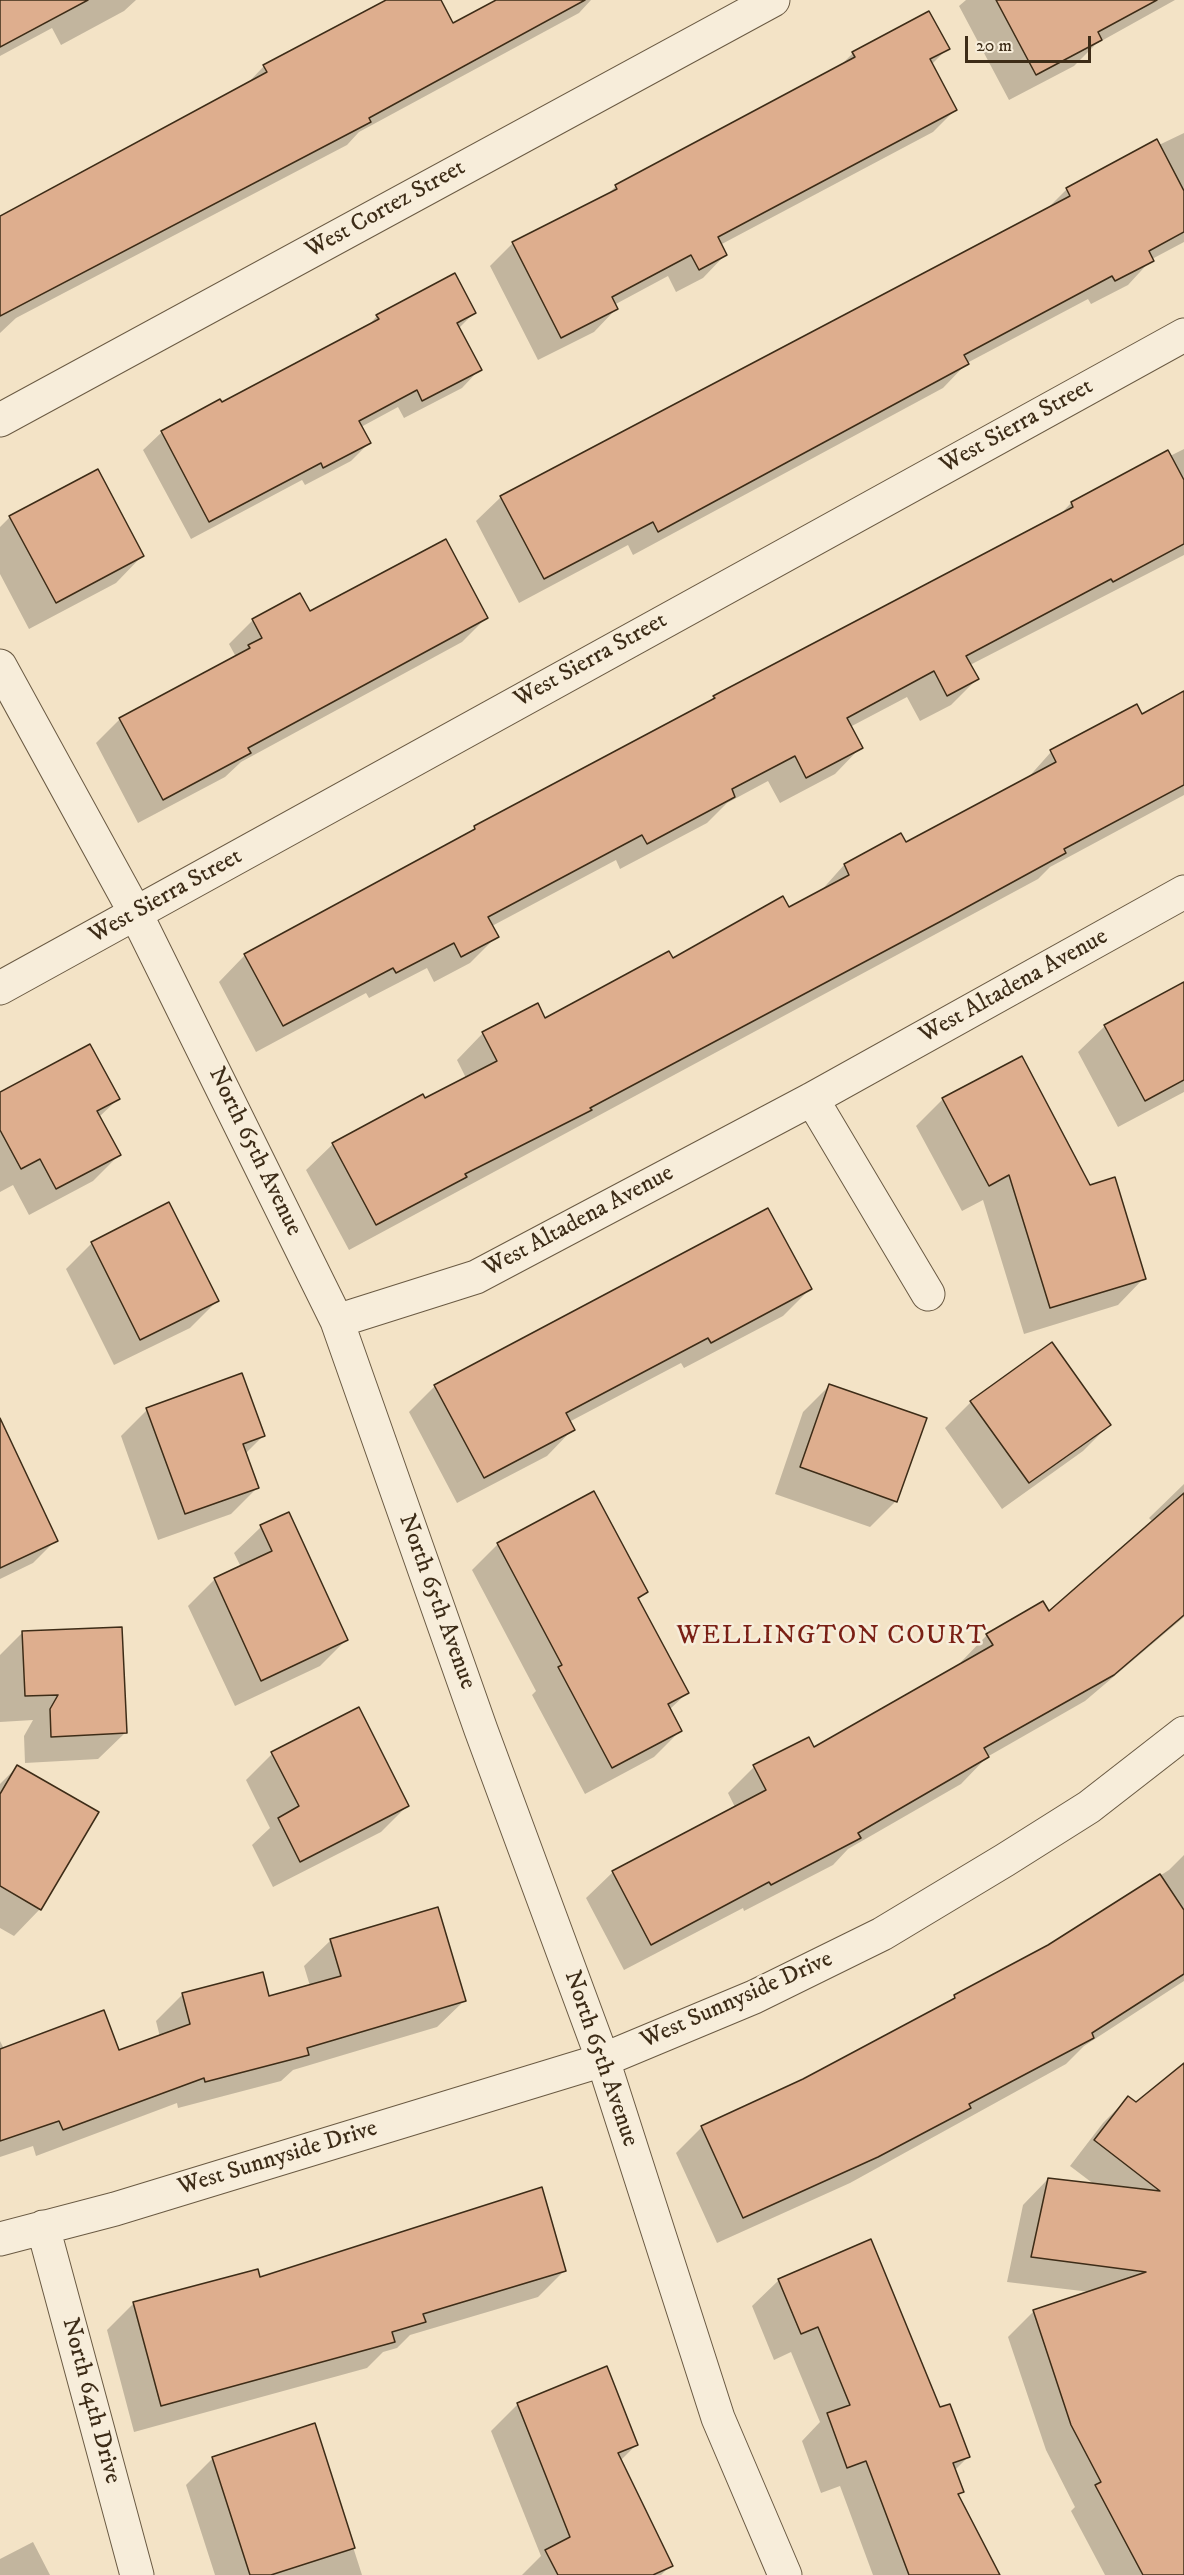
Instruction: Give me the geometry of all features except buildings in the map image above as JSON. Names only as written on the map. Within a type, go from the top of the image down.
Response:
[{"type":"street","name":"West Cortez Street","points":[[0,420],[772,0]]},
{"type":"street","name":"West Sierra Street","points":[[0,988],[1184,335]]},
{"type":"street","name":"North 65th Avenue","points":[[0,666],[136,914],[337,1321],[481,1730],[603,2060],[718,2418],[785,2575]]},
{"type":"street","name":"West Altadena Avenue","points":[[337,1321],[476,1277],[812,1099],[1184,892]]},
{"type":"street","points":[[812,1099],[928,1294]]},
{"type":"street","name":"West Sunnyside Drive","points":[[0,2239],[115,2209],[603,2060],[754,1996],[882,1934],[1089,1807],[1184,1733]]},
{"type":"street","name":"North 64th Drive","points":[[43,2227],[137,2575]]},
{"type":"district","name":"WELLINGTON COURT","points":[[832,1638]]}]
